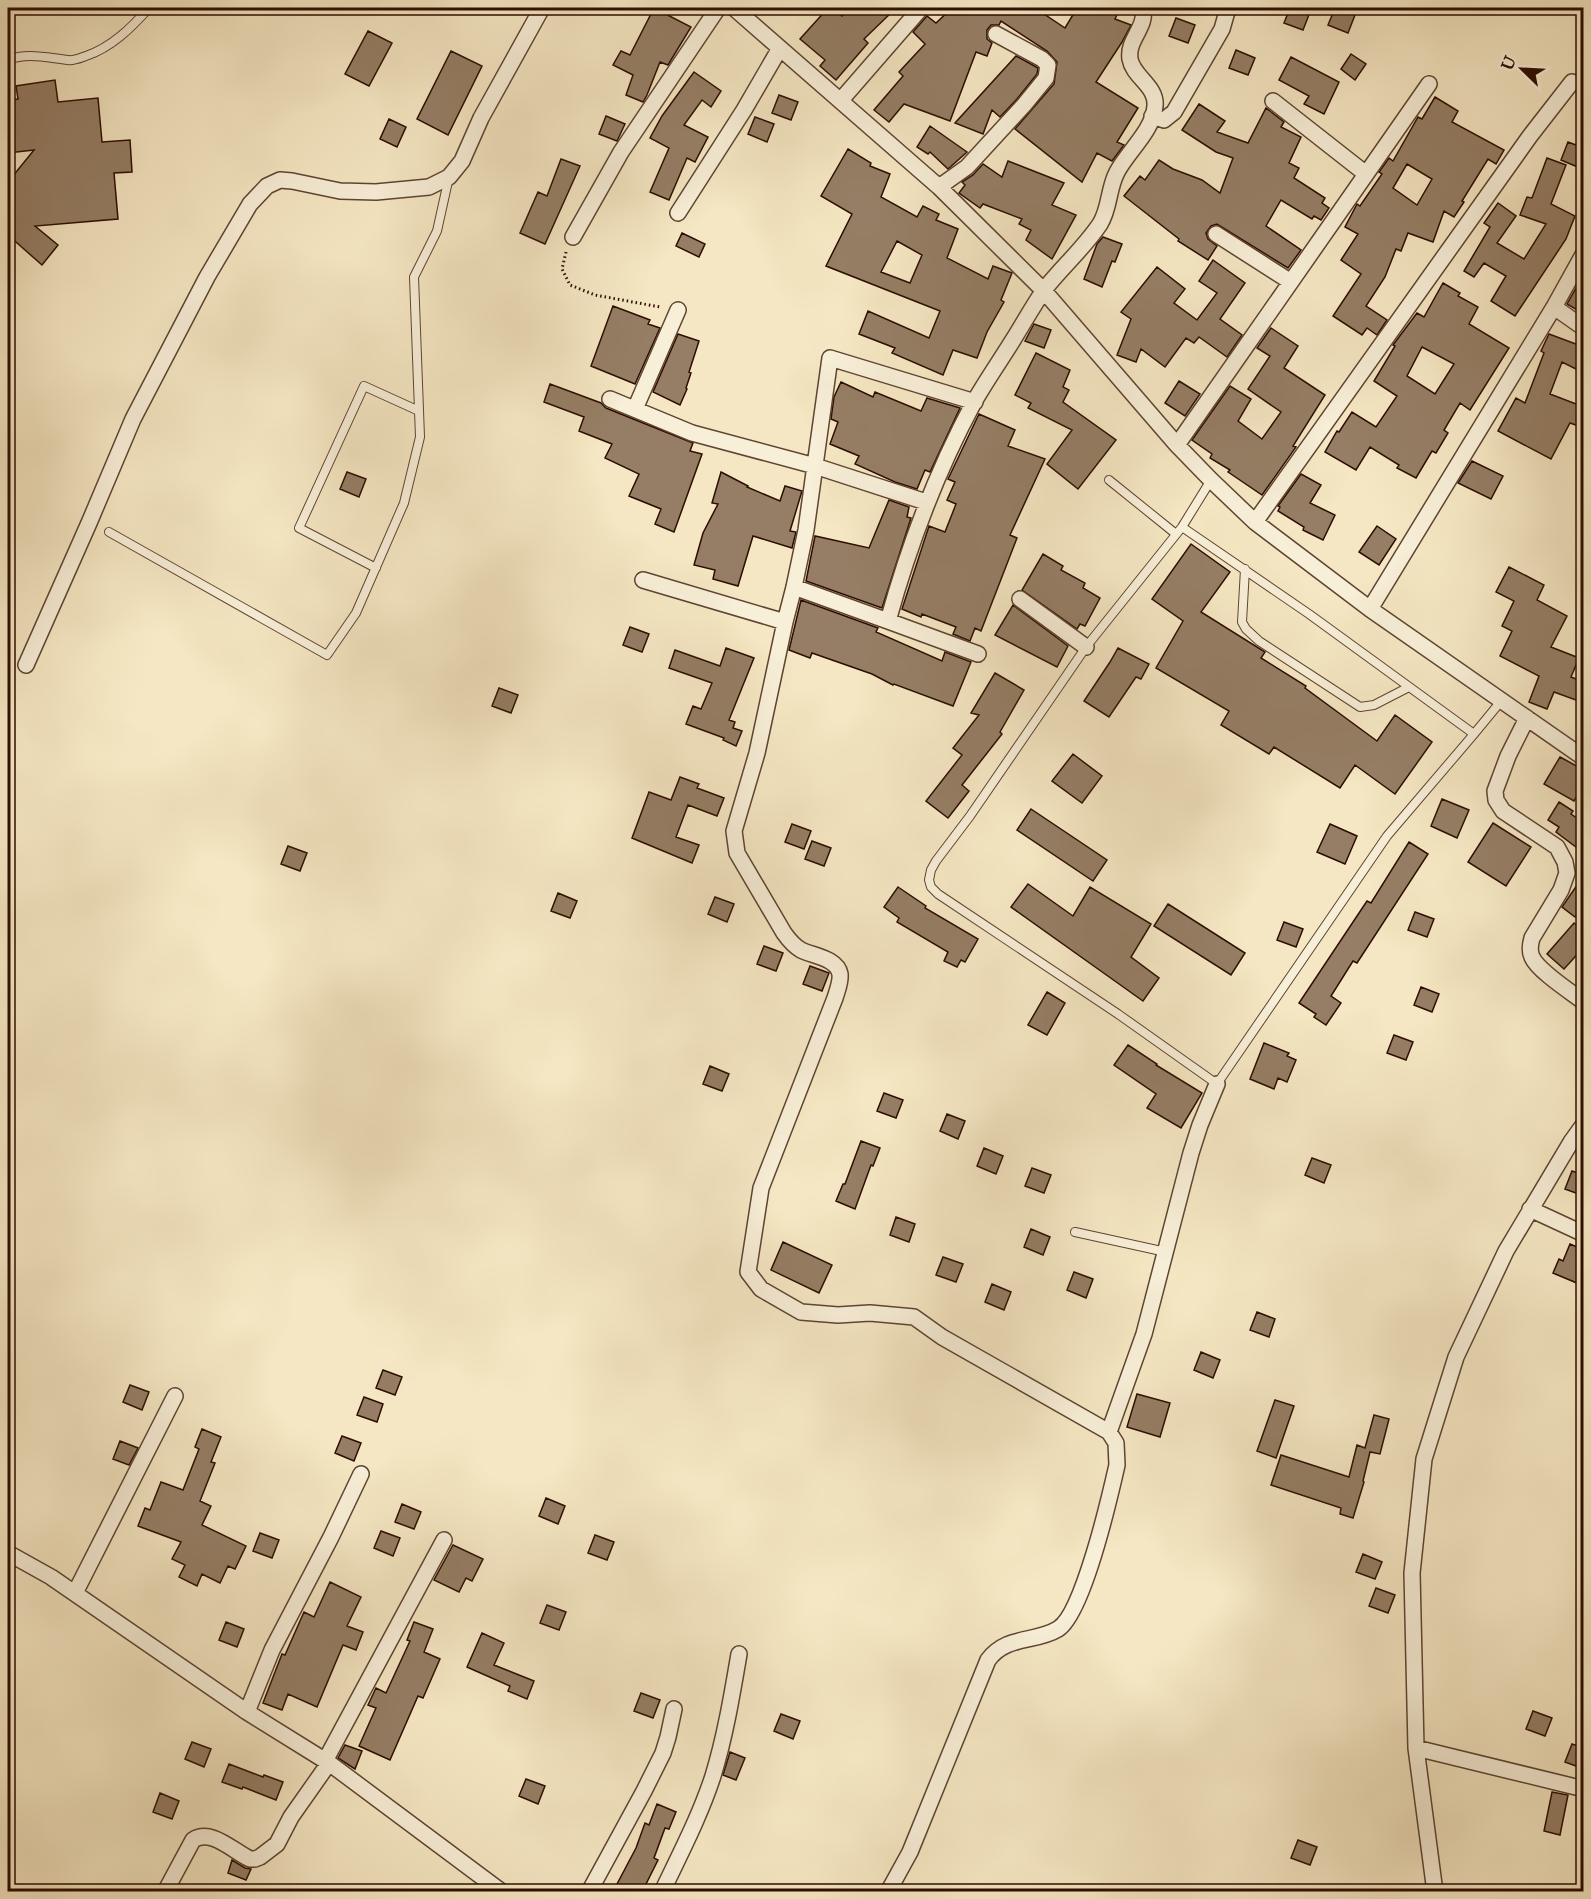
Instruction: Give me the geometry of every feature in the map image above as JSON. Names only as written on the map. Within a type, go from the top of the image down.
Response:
[{"type":"street","points":[[26,665],[133,419],[207,277],[250,204],[267,186],[280,180],[340,191],[375,192],[429,187],[449,177],[462,161],[481,118],[542,8]]},
{"type":"street","points":[[573,237],[621,152],[718,8]]},
{"type":"street","points":[[734,8],[939,188],[1044,291],[1178,445],[1255,522],[1370,609],[1584,758]]},
{"type":"street","points":[[841,100],[921,8]]},
{"type":"street","points":[[888,621],[926,502],[975,402],[1044,291],[1101,223],[1117,172],[1147,129],[1155,106],[1154,93],[1132,65],[1130,57],[1132,46],[1145,17],[1143,8]]},
{"type":"street","points":[[1152,116],[1164,120],[1174,112],[1221,29],[1227,8]]},
{"type":"street","points":[[939,188],[967,167],[1046,78],[1048,65],[1042,59],[996,34]]},
{"type":"street","points":[[678,213],[744,110],[780,48]]},
{"type":"street","points":[[1255,522],[1517,154],[1572,82]]},
{"type":"street","points":[[1178,445],[1429,84]]},
{"type":"street","points":[[1273,101],[1366,174]]},
{"type":"street","points":[[1216,234],[1291,282]]},
{"type":"street","points":[[1370,609],[1554,307],[1584,253]]},
{"type":"street","points":[[1554,307],[1584,328]]},
{"type":"street","points":[[635,409],[678,310]]},
{"type":"street","points":[[888,1892],[910,1852],[988,1660],[994,1652],[1005,1645],[1052,1633],[1062,1627],[1072,1613],[1083,1588],[1117,1465],[1116,1443],[1109,1432],[942,1337],[914,1317],[870,1313],[838,1315],[801,1312],[761,1288],[748,1272],[761,1188],[835,998],[840,973],[836,966],[823,957],[801,950],[791,942],[737,853],[734,831],[757,753],[807,530],[830,358],[975,402]]},
{"type":"street","points":[[610,399],[692,433],[815,466],[926,502]]},
{"type":"street","points":[[643,579],[785,622]]},
{"type":"street","points":[[795,587],[978,654]]},
{"type":"street","points":[[1020,599],[1086,647]]},
{"type":"street","points":[[1527,718],[1508,756],[1496,791],[1496,800],[1503,812],[1557,847],[1565,862],[1567,873],[1561,890],[1532,938],[1530,947],[1532,957],[1539,967],[1584,1002]]},
{"type":"street","points":[[1109,1432],[1144,1334],[1191,1153],[1217,1084]]},
{"type":"street","points":[[1435,1892],[1416,1748],[1412,1573],[1424,1459],[1456,1357],[1506,1251],[1584,1124]]},
{"type":"street","points":[[1530,1209],[1584,1233]]},
{"type":"street","points":[[75,1593],[175,1396]]},
{"type":"street","points":[[247,1712],[272,1650],[361,1473]]},
{"type":"street","points":[[165,1892],[193,1840],[197,1837],[212,1837],[255,1859],[277,1844],[291,1817],[327,1762],[444,1540]]},
{"type":"street","points":[[8,1553],[51,1577],[247,1712],[327,1762],[502,1892]]},
{"type":"street","points":[[662,1892],[712,1780],[719,1756],[739,1654]]},
{"type":"street","points":[[589,1892],[663,1753],[674,1709]]},
{"type":"street","points":[[1416,1748],[1584,1789]]},
{"type":"lane","points":[[8,60],[14,57],[41,56],[72,61],[102,50],[133,26],[149,8]]},
{"type":"lane","points":[[109,532],[327,655],[356,614],[404,503],[420,437],[414,277],[437,231],[449,177]]},
{"type":"lane","points":[[376,568],[299,528],[364,386],[419,411]]},
{"type":"lane","points":[[1109,480],[1176,534]]},
{"type":"lane","points":[[1211,480],[1182,527],[1086,647],[970,816],[936,861],[928,880],[938,894],[1118,1014],[1217,1084],[1387,836],[1502,700]]},
{"type":"lane","points":[[1182,527],[1245,569],[1474,734]]},
{"type":"lane","points":[[1245,569],[1242,622],[1259,641],[1360,707],[1374,705],[1409,687]]},
{"type":"lane","points":[[1075,1232],[1166,1252]]},
{"type":"path","points":[[573,237],[564,256],[562,269],[570,285],[595,295],[678,310]]},
{"type":"building","points":[[654,8],[691,27],[668,65],[660,62],[643,102],[626,95],[633,75],[613,65],[621,51],[630,55]]},
{"type":"building","points":[[828,8],[833,8],[842,16],[851,8],[896,8],[864,39],[868,43],[836,80],[820,66],[825,60],[800,39]]},
{"type":"building","points":[[952,8],[1035,8],[1065,28],[1077,8],[1120,8],[1115,19],[1131,25],[1096,82],[1138,108],[1117,142],[1124,145],[1112,161],[1097,153],[1082,182],[1015,129],[1054,84],[1057,62],[1047,51],[1001,21],[999,25],[991,25],[987,30],[987,39],[992,43],[987,56],[976,52],[950,121],[904,104],[889,122],[874,110],[903,76],[899,72],[925,44],[913,32],[927,16],[936,23]]},
{"type":"building","points":[[1290,8],[1310,12],[1303,30],[1284,23]]},
{"type":"building","points":[[1335,8],[1355,15],[1348,33],[1328,25]]},
{"type":"building","points":[[1176,18],[1195,25],[1188,43],[1169,36]]},
{"type":"building","points":[[368,31],[392,43],[369,86],[345,74]]},
{"type":"building","points":[[1236,50],[1255,58],[1248,75],[1229,68]]},
{"type":"building","points":[[451,51],[482,66],[448,135],[417,119]]},
{"type":"building","points":[[1351,54],[1366,64],[1355,80],[1341,69]]},
{"type":"building","points":[[1016,56],[1038,68],[1037,74],[1017,99],[1000,117],[992,110],[983,134],[955,123]]},
{"type":"building","points":[[1291,57],[1339,82],[1324,114],[1304,104],[1309,96],[1279,80]]},
{"type":"building","points":[[694,72],[721,91],[711,107],[702,100],[684,125],[708,137],[695,162],[687,158],[669,200],[650,192],[669,148],[650,138],[662,116]]},
{"type":"building","points":[[55,80],[58,102],[98,98],[102,142],[130,140],[132,172],[114,173],[118,219],[35,226],[58,245],[42,265],[8,235],[8,182],[34,150],[8,153],[8,100],[18,99],[16,86]]},
{"type":"building","points":[[779,95],[798,102],[791,120],[772,113]]},
{"type":"building","points":[[1435,97],[1458,111],[1452,122],[1504,150],[1496,164],[1488,159],[1454,217],[1444,211],[1433,242],[1408,233],[1401,251],[1396,249],[1385,277],[1366,306],[1387,320],[1377,335],[1367,328],[1362,335],[1333,316],[1361,274],[1341,260],[1358,234],[1345,227],[1357,204],[1360,206],[1382,174],[1379,172],[1389,158],[1393,161],[1418,117],[1422,119]],"holes":[[[1407,164],[1432,179],[1417,205],[1393,188]]]},
{"type":"building","points":[[1199,104],[1225,121],[1217,132],[1248,143],[1266,108],[1284,122],[1281,127],[1301,137],[1289,163],[1299,168],[1294,178],[1325,198],[1322,203],[1329,208],[1321,220],[1314,216],[1312,219],[1281,200],[1266,226],[1301,250],[1288,268],[1217,224],[1211,226],[1206,233],[1208,239],[1217,246],[1208,260],[1178,241],[1179,239],[1124,196],[1140,176],[1145,180],[1159,160],[1173,169],[1202,180],[1220,193],[1233,158],[1216,152],[1182,130]]},
{"type":"building","points":[[606,116],[625,124],[617,141],[599,134]]},
{"type":"building","points":[[755,117],[774,124],[767,142],[748,134]]},
{"type":"building","points":[[389,119],[406,127],[397,147],[380,139]]},
{"type":"building","points":[[930,126],[967,152],[948,169],[930,152],[928,154],[917,147]]},
{"type":"building","points":[[1568,142],[1584,148],[1584,158],[1580,168],[1561,160]]},
{"type":"building","points":[[848,149],[871,163],[870,166],[890,174],[881,197],[917,217],[923,206],[939,214],[936,220],[958,229],[947,258],[988,279],[993,266],[1012,273],[1001,300],[1004,302],[987,332],[977,358],[953,350],[943,375],[892,353],[895,348],[859,334],[868,311],[929,338],[940,311],[826,266],[852,214],[821,196]],"holes":[[[897,241],[922,255],[910,283],[881,272]]]},
{"type":"building","points":[[1547,158],[1566,165],[1551,204],[1575,216],[1566,239],[1515,316],[1491,301],[1506,276],[1484,263],[1474,277],[1464,271],[1490,227],[1484,223],[1498,203],[1516,216],[1497,243],[1524,259],[1546,224],[1520,215],[1527,197],[1532,198]]},
{"type":"building","points":[[561,159],[580,166],[545,244],[520,233],[538,192],[547,196]]},
{"type":"building","points":[[1008,161],[1064,183],[1052,205],[1076,215],[1052,259],[1026,240],[1031,230],[1019,224],[1022,219],[983,204],[980,208],[959,193],[965,185],[962,182],[973,175],[983,164],[1002,177]]},
{"type":"building","points":[[682,233],[705,244],[699,257],[676,246]]},
{"type":"building","points":[[1103,237],[1122,244],[1115,262],[1112,261],[1102,287],[1084,279],[1097,244]]},
{"type":"building","points":[[1213,260],[1245,283],[1220,319],[1242,335],[1227,357],[1199,337],[1194,343],[1186,338],[1165,367],[1141,349],[1136,362],[1117,355],[1131,319],[1121,312],[1157,267],[1185,289],[1174,303],[1197,320],[1217,293],[1199,281]]},
{"type":"building","points":[[1584,274],[1584,314],[1567,304]]},
{"type":"building","points":[[1443,283],[1460,293],[1458,296],[1478,307],[1469,324],[1509,348],[1470,410],[1460,403],[1444,430],[1448,433],[1436,453],[1432,451],[1416,478],[1397,468],[1399,465],[1370,447],[1356,470],[1325,452],[1337,431],[1339,432],[1352,412],[1376,427],[1397,396],[1374,381],[1395,346],[1393,345],[1417,313],[1424,317]],"holes":[[[1422,347],[1454,364],[1435,394],[1407,376]]]},
{"type":"building","points":[[613,306],[650,320],[648,324],[660,328],[635,384],[591,366]]},
{"type":"building","points":[[1034,324],[1051,330],[1044,348],[1025,341]]},
{"type":"building","points":[[1271,328],[1298,346],[1284,368],[1325,395],[1293,446],[1296,447],[1262,495],[1228,472],[1230,470],[1210,458],[1212,454],[1192,440],[1230,386],[1251,399],[1238,421],[1262,439],[1281,412],[1248,389],[1270,356],[1257,348]]},
{"type":"building","points":[[678,334],[699,341],[689,372],[691,373],[687,389],[680,405],[653,392]]},
{"type":"building","points":[[1549,334],[1584,347],[1584,373],[1562,362],[1550,394],[1584,407],[1584,428],[1570,423],[1551,459],[1498,431],[1516,398],[1525,403],[1544,353],[1541,351]]},
{"type":"building","points":[[1036,353],[1070,370],[1063,387],[1069,390],[1063,402],[1116,440],[1078,489],[1047,464],[1072,430],[1028,408],[1031,403],[1015,395]]},
{"type":"building","points":[[1179,381],[1200,394],[1185,416],[1165,403]]},
{"type":"building","points":[[841,382],[873,397],[875,392],[921,411],[927,398],[960,408],[930,472],[925,470],[917,489],[855,464],[859,456],[830,444],[838,422],[831,419],[834,397]]},
{"type":"building","points":[[550,384],[601,403],[606,408],[693,443],[690,451],[702,454],[674,532],[655,524],[661,509],[629,496],[639,474],[605,458],[612,444],[579,431],[584,417],[544,402]]},
{"type":"building","points":[[979,414],[1015,430],[1008,446],[1045,459],[1010,535],[1017,538],[981,631],[975,628],[970,641],[953,634],[956,627],[902,609],[929,526],[945,532],[956,504],[947,500],[955,482],[948,479]]},
{"type":"building","points":[[1472,461],[1503,476],[1491,499],[1458,483]]},
{"type":"building","points":[[347,472],[366,479],[359,497],[340,489]]},
{"type":"building","points":[[721,472],[747,487],[780,501],[785,486],[802,491],[790,531],[796,532],[792,548],[753,536],[738,586],[713,579],[715,570],[694,565],[703,533],[718,504],[712,503]]},
{"type":"building","points":[[1301,474],[1321,485],[1310,503],[1335,515],[1323,540],[1303,530],[1304,527],[1278,511],[1280,507],[1278,506]]},
{"type":"building","points":[[889,500],[909,507],[907,517],[911,518],[882,608],[806,581],[815,536],[869,548]]},
{"type":"building","points":[[1377,526],[1396,539],[1379,565],[1359,552]]},
{"type":"building","points":[[1191,544],[1230,572],[1201,612],[1265,652],[1261,658],[1306,686],[1305,688],[1377,741],[1395,715],[1432,742],[1395,794],[1355,765],[1340,788],[1274,747],[1269,754],[1221,725],[1229,711],[1156,668],[1183,621],[1152,599]]},
{"type":"building","points":[[1043,554],[1063,566],[1061,570],[1085,583],[1083,588],[1100,598],[1085,626],[1080,624],[1077,629],[1022,590]]},
{"type":"building","points":[[1509,567],[1544,585],[1537,600],[1567,616],[1551,647],[1579,658],[1571,677],[1584,682],[1584,703],[1554,692],[1547,709],[1529,702],[1539,676],[1500,656],[1512,631],[1502,626],[1514,601],[1496,592]]},
{"type":"building","points":[[801,600],[878,628],[876,632],[942,661],[945,652],[971,662],[953,706],[812,653],[810,658],[789,650]]},
{"type":"building","points":[[1013,605],[1068,646],[1057,667],[995,635]]},
{"type":"building","points":[[630,627],[649,634],[642,652],[623,645]]},
{"type":"building","points":[[726,648],[754,658],[729,720],[735,722],[733,728],[742,731],[736,746],[723,740],[724,738],[686,724],[693,706],[701,709],[712,683],[669,668],[675,650],[720,666]]},
{"type":"building","points":[[1118,648],[1149,664],[1141,679],[1136,677],[1109,717],[1084,701]]},
{"type":"building","points":[[995,673],[1024,690],[1000,732],[1002,734],[962,785],[969,791],[948,818],[926,801],[962,755],[953,748],[979,715],[971,713]]},
{"type":"building","points":[[499,688],[518,695],[511,713],[492,706]]},
{"type":"building","points":[[1073,754],[1102,776],[1082,803],[1052,781]]},
{"type":"building","points":[[1560,757],[1584,770],[1584,784],[1574,801],[1544,784]]},
{"type":"building","points":[[680,777],[699,784],[697,788],[724,798],[717,816],[688,805],[676,837],[699,845],[692,863],[632,838],[649,792],[671,800]]},
{"type":"building","points":[[1442,799],[1469,810],[1457,838],[1431,826]]},
{"type":"building","points":[[1559,802],[1573,811],[1571,814],[1584,823],[1584,853],[1556,832],[1559,827],[1548,820]]},
{"type":"building","points":[[1031,809],[1107,860],[1093,881],[1017,830]]},
{"type":"building","points":[[1493,823],[1531,847],[1506,886],[1468,862]]},
{"type":"building","points":[[792,824],[811,831],[804,849],[785,842]]},
{"type":"building","points":[[1330,824],[1357,836],[1345,864],[1317,852]]},
{"type":"building","points":[[812,841],[831,848],[824,866],[805,859]]},
{"type":"building","points":[[1409,842],[1428,854],[1357,963],[1353,961],[1331,996],[1341,1003],[1326,1025],[1314,1017],[1316,1014],[1299,1003],[1367,901],[1371,903]]},
{"type":"building","points":[[288,846],[307,853],[300,871],[281,864]]},
{"type":"building","points":[[1584,875],[1584,907],[1575,917],[1562,907]]},
{"type":"building","points":[[1028,884],[1073,916],[1090,887],[1151,924],[1131,957],[1159,978],[1143,1001],[1011,907]]},
{"type":"building","points":[[898,887],[926,906],[925,908],[978,939],[965,962],[961,960],[957,967],[944,961],[948,952],[897,922],[899,918],[884,907]]},
{"type":"building","points":[[558,893],[577,901],[570,918],[551,911]]},
{"type":"building","points":[[715,897],[734,904],[727,922],[708,914]]},
{"type":"building","points":[[1168,904],[1245,953],[1231,975],[1154,926]]},
{"type":"building","points":[[1415,912],[1434,919],[1427,937],[1408,930]]},
{"type":"building","points":[[1284,922],[1303,929],[1296,947],[1277,940]]},
{"type":"building","points":[[1574,923],[1584,931],[1584,947],[1564,969],[1547,954]]},
{"type":"building","points":[[764,946],[783,953],[776,971],[757,964]]},
{"type":"building","points":[[810,966],[829,973],[822,991],[803,984]]},
{"type":"building","points":[[1421,987],[1439,994],[1432,1012],[1414,1005]]},
{"type":"building","points":[[1047,992],[1065,1003],[1047,1035],[1028,1025]]},
{"type":"building","points":[[1394,1035],[1413,1042],[1406,1060],[1387,1053]]},
{"type":"building","points":[[1264,1043],[1289,1053],[1287,1056],[1296,1060],[1287,1082],[1278,1078],[1274,1089],[1250,1079]]},
{"type":"building","points":[[1128,1045],[1202,1093],[1181,1128],[1147,1108],[1156,1094],[1114,1065]]},
{"type":"building","points":[[710,1066],[729,1074],[722,1091],[703,1084]]},
{"type":"building","points":[[884,1093],[903,1100],[896,1118],[877,1111]]},
{"type":"building","points":[[947,1114],[965,1121],[958,1139],[940,1131]]},
{"type":"building","points":[[861,1141],[880,1148],[873,1166],[871,1165],[855,1209],[836,1201]]},
{"type":"building","points":[[984,1148],[1003,1156],[996,1174],[977,1166]]},
{"type":"building","points":[[1312,1158],[1331,1165],[1324,1183],[1305,1175]]},
{"type":"building","points":[[1032,1168],[1051,1175],[1044,1193],[1025,1186]]},
{"type":"building","points":[[1572,1171],[1584,1175],[1584,1196],[1565,1189]]},
{"type":"building","points":[[896,1217],[915,1224],[909,1242],[890,1235]]},
{"type":"building","points":[[1031,1229],[1050,1237],[1043,1255],[1024,1247]]},
{"type":"building","points":[[783,1242],[832,1265],[819,1293],[771,1270]]},
{"type":"building","points":[[1570,1244],[1584,1250],[1584,1286],[1553,1273],[1559,1259],[1563,1261]]},
{"type":"building","points":[[943,1257],[963,1264],[956,1282],[936,1275]]},
{"type":"building","points":[[1074,1272],[1093,1279],[1086,1298],[1067,1290]]},
{"type":"building","points":[[992,1284],[1011,1292],[1004,1310],[985,1302]]},
{"type":"building","points":[[1257,1312],[1275,1319],[1269,1337],[1250,1330]]},
{"type":"building","points":[[1201,1352],[1220,1360],[1213,1378],[1194,1370]]},
{"type":"building","points":[[383,1370],[402,1377],[395,1395],[376,1388]]},
{"type":"building","points":[[130,1385],[149,1392],[142,1410],[123,1402]]},
{"type":"building","points":[[1137,1394],[1170,1403],[1160,1437],[1127,1427]]},
{"type":"building","points":[[364,1397],[383,1404],[377,1422],[357,1415]]},
{"type":"building","points":[[1275,1400],[1294,1406],[1276,1458],[1257,1451]]},
{"type":"building","points":[[1374,1415],[1389,1419],[1380,1454],[1370,1452],[1353,1518],[1340,1514],[1341,1508],[1271,1485],[1281,1455],[1349,1477],[1357,1445],[1365,1448]]},
{"type":"building","points":[[202,1429],[221,1437],[211,1462],[215,1463],[200,1501],[211,1506],[202,1525],[246,1546],[235,1569],[228,1566],[220,1583],[202,1574],[197,1586],[179,1577],[185,1565],[172,1559],[181,1542],[138,1526],[145,1508],[150,1510],[161,1482],[183,1490],[199,1449],[195,1447]]},
{"type":"building","points":[[342,1436],[361,1443],[354,1461],[335,1453]]},
{"type":"building","points":[[120,1441],[138,1448],[129,1465],[113,1459]]},
{"type":"building","points":[[546,1498],[565,1506],[558,1524],[539,1516]]},
{"type":"building","points":[[402,1504],[421,1512],[414,1529],[395,1522]]},
{"type":"building","points":[[381,1531],[400,1538],[393,1556],[374,1548]]},
{"type":"building","points":[[260,1533],[279,1540],[272,1558],[253,1551]]},
{"type":"building","points":[[595,1535],[614,1542],[607,1560],[588,1553]]},
{"type":"building","points":[[453,1545],[483,1559],[472,1581],[466,1578],[459,1592],[434,1580]]},
{"type":"building","points":[[1363,1554],[1382,1562],[1375,1579],[1356,1572]]},
{"type":"building","points":[[330,1582],[361,1597],[347,1626],[363,1632],[356,1650],[343,1645],[317,1707],[288,1694],[282,1710],[263,1703],[282,1654],[285,1655],[304,1612],[314,1617]]},
{"type":"building","points":[[1376,1588],[1395,1595],[1388,1613],[1369,1606]]},
{"type":"building","points":[[547,1605],[566,1612],[559,1630],[540,1623]]},
{"type":"building","points":[[226,1622],[244,1629],[237,1647],[219,1640]]},
{"type":"building","points":[[414,1622],[433,1629],[424,1652],[440,1659],[423,1698],[418,1696],[390,1760],[359,1746],[376,1708],[368,1705],[376,1688],[386,1693],[410,1641],[407,1640]]},
{"type":"building","points":[[482,1633],[504,1643],[494,1665],[534,1681],[527,1699],[508,1691],[510,1686],[467,1667]]},
{"type":"building","points":[[641,1693],[660,1700],[653,1718],[634,1711]]},
{"type":"building","points":[[1533,1711],[1552,1718],[1545,1736],[1526,1729]]},
{"type":"building","points":[[781,1714],[800,1721],[793,1739],[774,1731]]},
{"type":"building","points":[[192,1742],[211,1749],[204,1767],[185,1759]]},
{"type":"building","points":[[1572,1744],[1584,1748],[1584,1769],[1565,1762]]},
{"type":"building","points":[[345,1745],[362,1751],[355,1769],[338,1758]]},
{"type":"building","points":[[730,1752],[745,1758],[736,1780],[723,1775]]},
{"type":"building","points":[[229,1764],[283,1782],[276,1800],[243,1787],[242,1789],[222,1782]]},
{"type":"building","points":[[526,1779],[545,1786],[538,1804],[519,1796]]},
{"type":"building","points":[[1552,1792],[1568,1795],[1560,1835],[1544,1831]]},
{"type":"building","points":[[160,1793],[179,1801],[172,1819],[153,1812]]},
{"type":"building","points":[[657,1804],[676,1812],[669,1829],[665,1828],[654,1858],[658,1860],[642,1892],[627,1892],[616,1886],[636,1848],[645,1823],[649,1825]]},
{"type":"building","points":[[1298,1840],[1317,1847],[1310,1865],[1291,1858]]},
{"type":"building","points":[[232,1860],[251,1869],[246,1880],[228,1873]]}]
